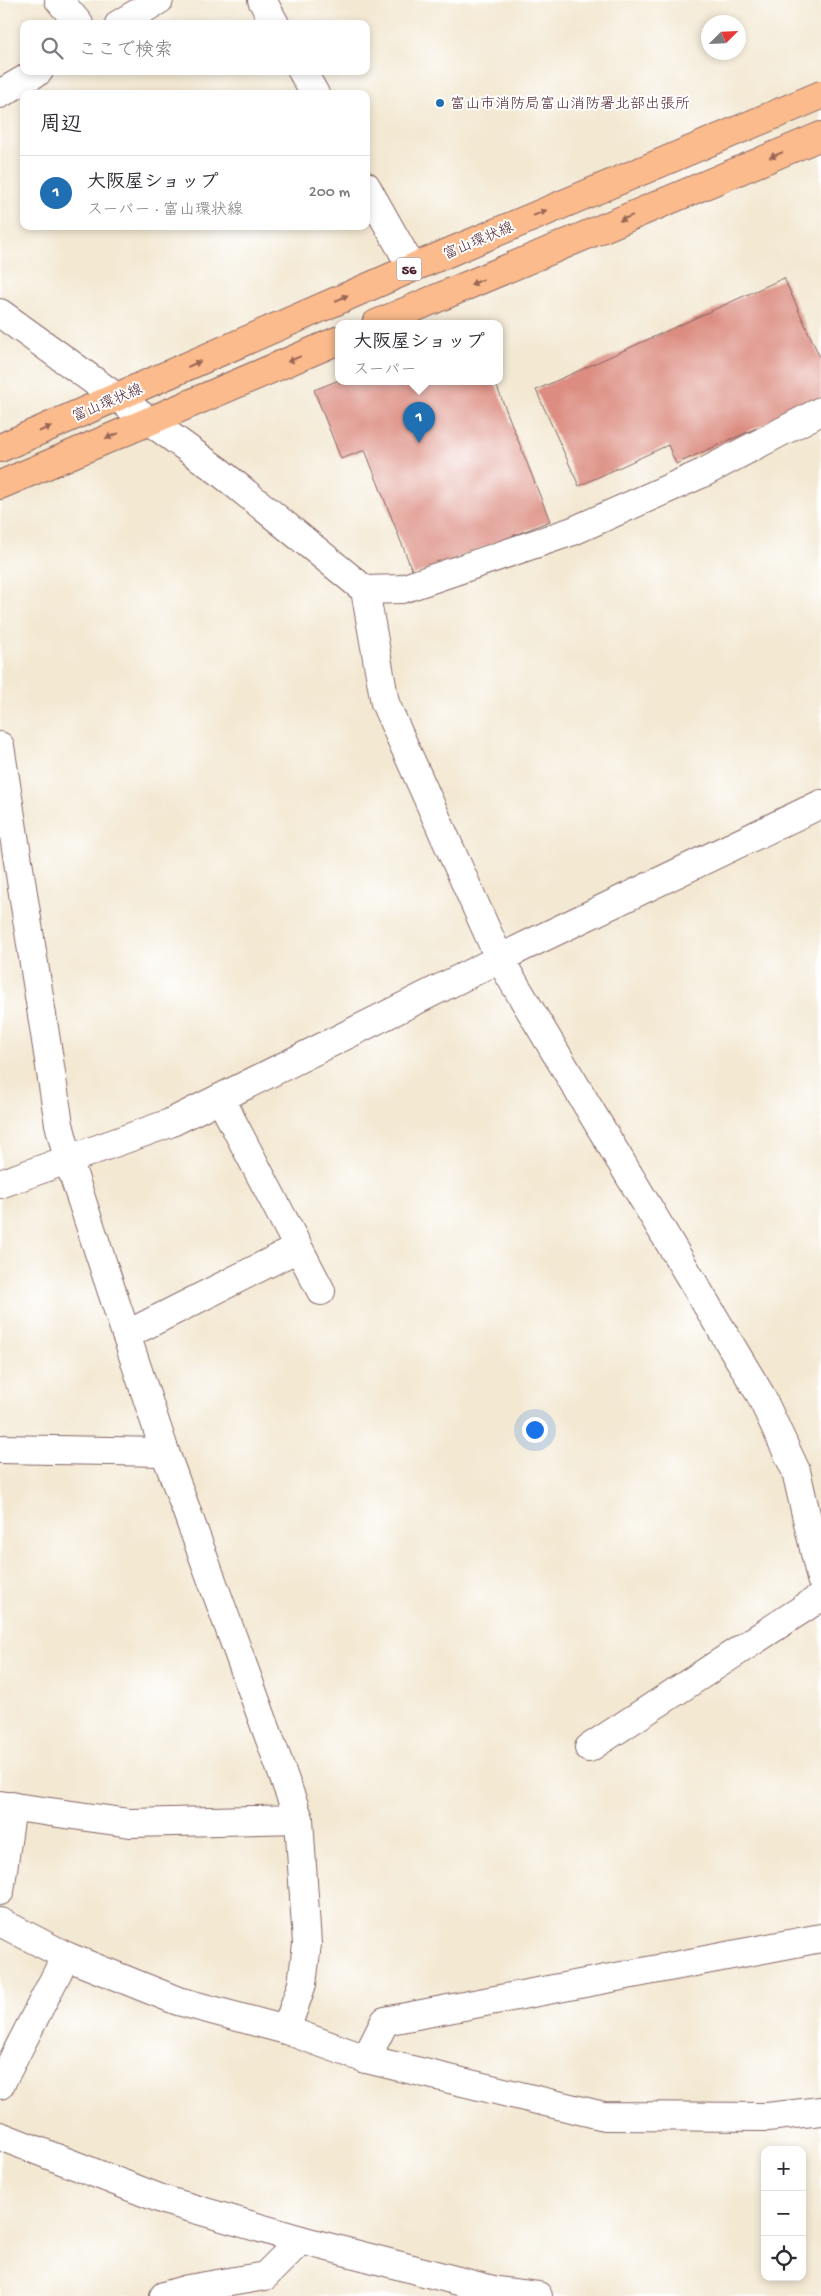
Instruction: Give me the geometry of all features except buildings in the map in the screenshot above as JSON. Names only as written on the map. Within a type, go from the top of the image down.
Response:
[{"type":"main road","name":"富山環状線","points":[[0,448],[412,268],[821,94]]},
{"type":"main road","points":[[385,320],[821,136]]},
{"type":"main road","points":[[0,485],[335,342]]},
{"type":"street","points":[[59,0],[76,20]]},
{"type":"street","points":[[126,20],[159,0]]},
{"type":"street","points":[[262,0],[273,20]]},
{"type":"street","points":[[0,94],[32,75]]},
{"type":"street","points":[[304,75],[312,90]]},
{"type":"street","points":[[370,193],[412,268]]},
{"type":"street","points":[[0,313],[220,472],[365,590],[402,589],[574,531],[703,473],[821,410]]},
{"type":"street","points":[[365,590],[385,703],[499,958],[760,1394],[796,1471],[821,1579]]},
{"type":"street","points":[[0,746],[59,1124],[68,1159],[165,1452],[299,1819],[307,1944],[302,1984],[286,2030]]},
{"type":"street","points":[[0,1184],[170,1123],[499,958],[821,804]]},
{"type":"street","points":[[220,1098],[321,1291]]},
{"type":"street","points":[[126,1335],[298,1248]]},
{"type":"street","points":[[0,1449],[165,1452]]},
{"type":"street","points":[[589,1748],[821,1597]]},
{"type":"street","points":[[0,1891],[6,1806],[130,1823],[299,1819]]},
{"type":"street","points":[[0,1922],[66,1956],[178,2001],[286,2030],[366,2059],[604,2116],[767,2117],[821,2111]]},
{"type":"street","points":[[366,2059],[385,2021],[821,1938]]},
{"type":"street","points":[[0,2085],[66,1956]]},
{"type":"street","points":[[0,2136],[164,2200],[301,2240],[497,2291],[538,2296]]},
{"type":"street","points":[[164,2296],[188,2289],[266,2286],[301,2240]]},
{"type":"place","name":"富山市消防局富山消防署北部出張所","points":[[440,103]]},
{"type":"place","name":"大阪屋ショップ","points":[[419,443]]}]
